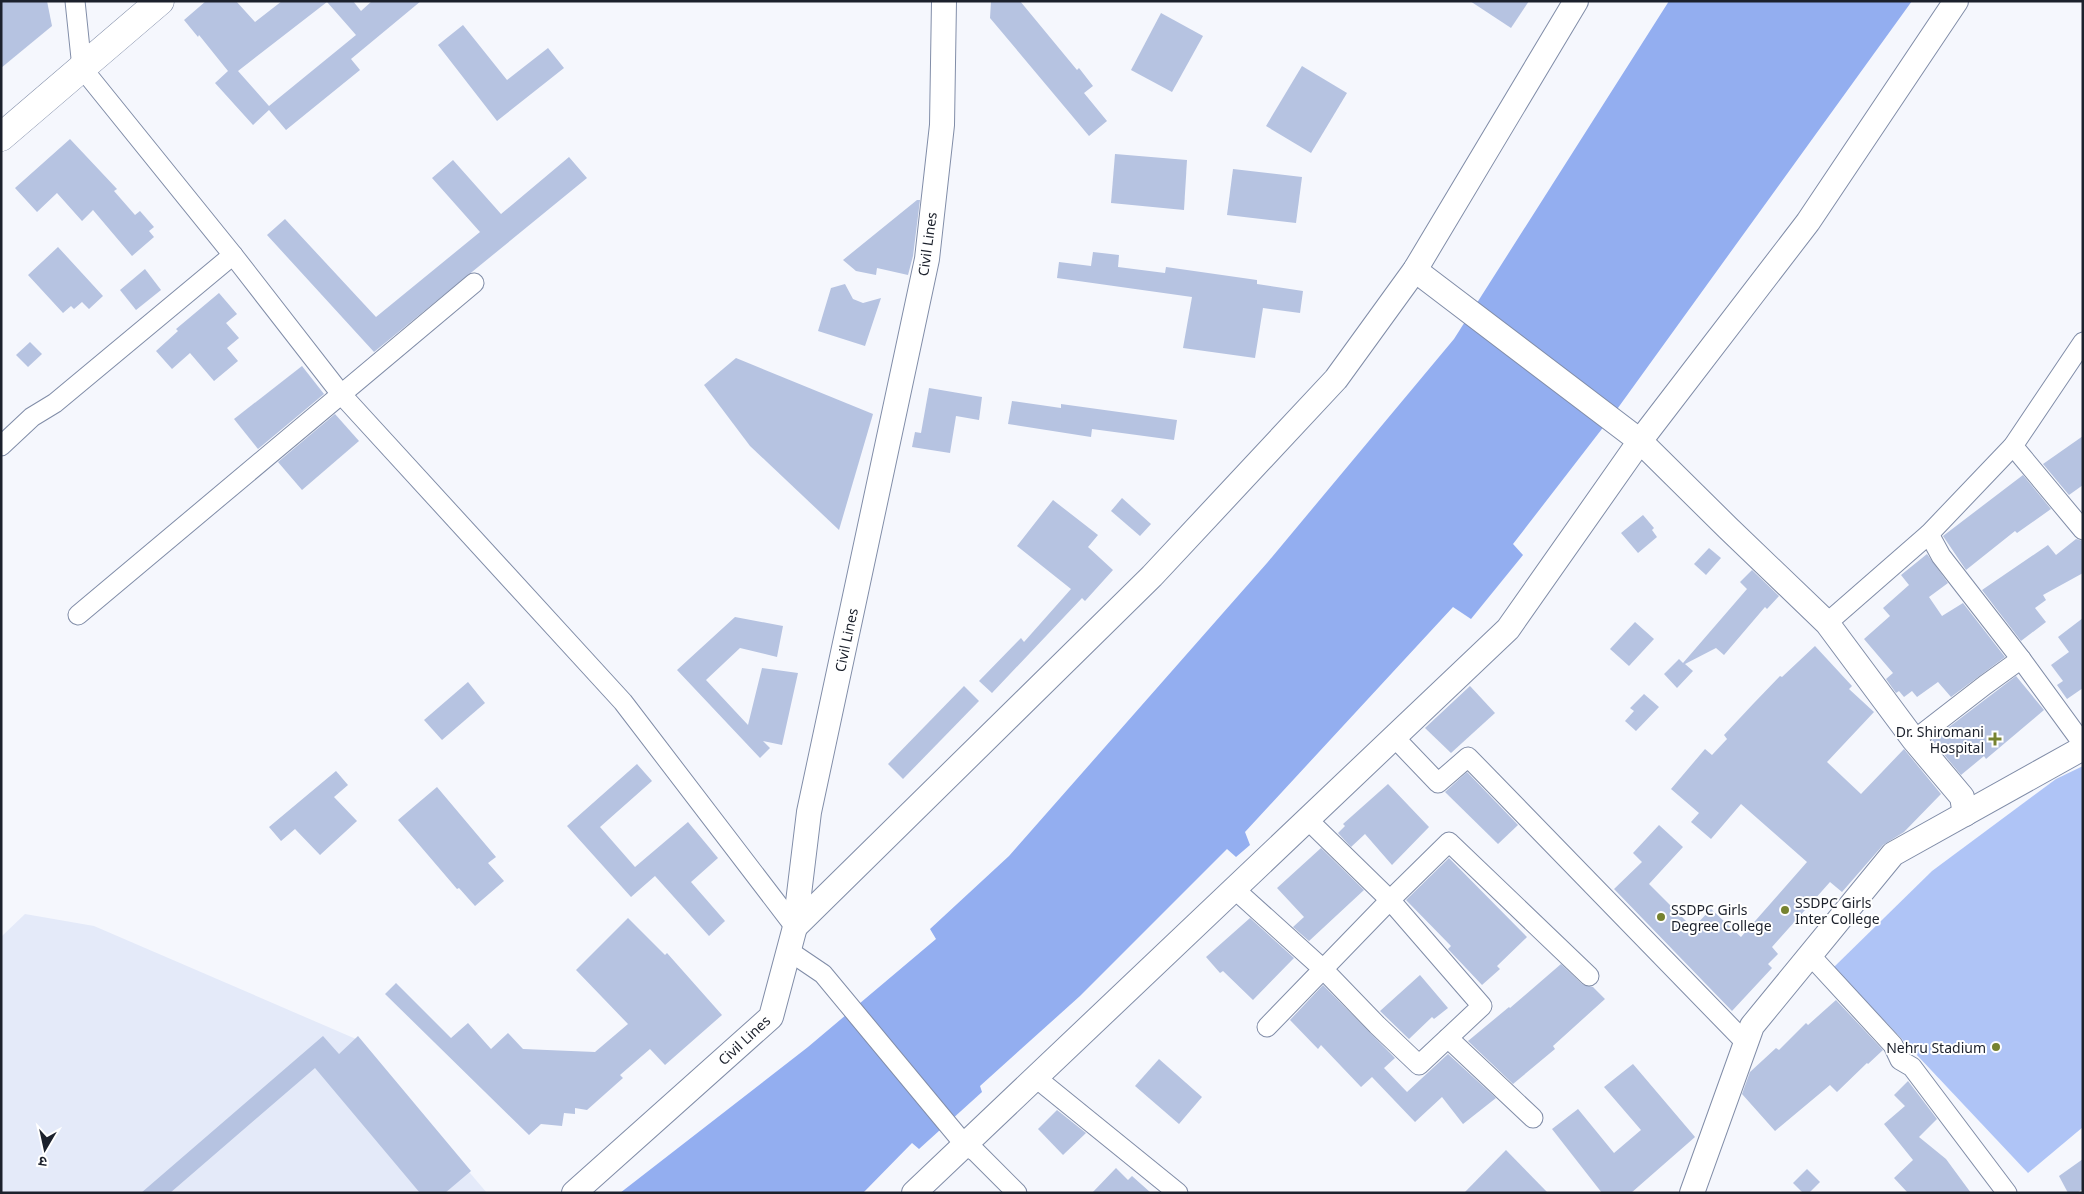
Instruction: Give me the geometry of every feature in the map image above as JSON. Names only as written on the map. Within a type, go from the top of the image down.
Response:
[{"type":"main road","points":[[1,137],[160,1]]},
{"type":"street","points":[[75,1],[82,68],[233,255],[341,394],[623,702],[795,928],[1152,576],[1336,379],[1416,270],[1576,1]]},
{"type":"street","name":"Civil Lines","points":[[574,1193],[771,1017],[795,928],[809,812],[927,259],[942,125],[944,1]]},
{"type":"street","points":[[914,1193],[960,1139],[1036,1078],[1508,629],[1640,441],[1808,222],[1956,1]]},
{"type":"street","points":[[1,446],[32,417],[55,403],[233,255]]},
{"type":"street","points":[[1416,270],[1640,441],[1827,623],[1914,740],[1962,797],[1966,814]]},
{"type":"street","points":[[78,615],[474,283]]},
{"type":"street","points":[[1827,623],[1929,534],[2013,446],[2083,342]]},
{"type":"street","points":[[2013,446],[2083,530]]},
{"type":"street","points":[[1929,534],[1941,556],[2021,659],[2083,744]]},
{"type":"street","points":[[1914,740],[1984,685],[2021,659]]},
{"type":"street","points":[[1394,737],[1438,783],[1468,757],[1746,1043]]},
{"type":"street","points":[[1692,1193],[1752,1026],[1893,854],[2083,748]]},
{"type":"street","points":[[1241,895],[1323,969],[1376,1025],[1419,1065],[1482,1006],[1390,900],[1307,819]]},
{"type":"street","points":[[1266,1027],[1449,842],[1589,976]]},
{"type":"street","points":[[788,951],[823,974],[960,1139],[976,1152],[1017,1193]]},
{"type":"street","points":[[1810,955],[1893,1045],[1900,1060],[1912,1068],[2007,1193]]},
{"type":"street","points":[[1448,1038],[1533,1118]]},
{"type":"street","points":[[1036,1078],[1178,1193]]},
{"type":"shaded area","points":[[1669,1],[1912,1],[1615,412],[1513,544],[1523,555],[1471,619],[1453,607],[1245,832],[1250,845],[1236,857],[1227,849],[1080,996],[980,1086],[982,1092],[919,1149],[912,1143],[863,1193],[620,1193],[808,1047],[936,939],[930,929],[1009,856],[1267,563],[1454,339]]},
{"type":"shaded area","name":"Nehru Stadium","points":[[2083,766],[2083,1127],[2028,1173],[1834,967],[1932,871],[2056,779]]},
{"type":"shaded area","points":[[25,914],[94,926],[356,1039],[487,1193],[1,1193],[1,937]]},
{"type":"building","points":[[1,1],[47,1],[52,26],[1,68]]},
{"type":"building","points":[[206,1],[236,1],[255,22],[282,1],[353,1],[361,11],[372,1],[421,1],[351,59],[360,70],[286,130],[269,110],[253,125],[215,83],[228,71],[199,35],[198,37],[184,20]],"holes":[[[327,2],[356,35],[269,106],[238,71]]]},
{"type":"building","points":[[991,1],[1020,1],[1077,70],[1079,68],[1093,86],[1084,93],[1107,121],[1089,136],[990,18]]},
{"type":"building","points":[[1470,1],[1529,1],[1511,28]]},
{"type":"building","points":[[1161,13],[1203,36],[1172,92],[1131,70]]},
{"type":"building","points":[[463,25],[507,80],[548,48],[564,68],[497,121],[438,45]]},
{"type":"building","points":[[1302,66],[1347,93],[1311,153],[1266,126]]},
{"type":"building","points":[[70,139],[117,189],[114,191],[135,215],[140,211],[154,227],[149,231],[154,237],[132,256],[93,210],[82,221],[57,193],[37,212],[15,188]]},
{"type":"building","points":[[1115,154],[1187,160],[1184,210],[1111,203]]},
{"type":"building","points":[[569,157],[587,178],[374,352],[267,235],[285,219],[376,317],[480,232],[432,178],[453,160],[501,214]]},
{"type":"building","points":[[1233,169],[1302,177],[1296,223],[1227,215]]},
{"type":"building","points":[[917,200],[920,200],[913,256],[908,275],[877,268],[876,275],[856,271],[843,260]]},
{"type":"building","points":[[58,247],[103,296],[89,309],[82,302],[74,309],[71,306],[63,313],[28,275]]},
{"type":"building","points":[[1093,252],[1119,255],[1118,267],[1165,273],[1166,267],[1257,280],[1257,284],[1303,291],[1300,313],[1263,308],[1255,358],[1183,348],[1192,297],[1057,278],[1059,262],[1091,266]]},
{"type":"building","points":[[145,269],[161,290],[136,310],[120,290]]},
{"type":"building","points":[[845,284],[853,299],[863,303],[881,298],[865,346],[818,331],[831,288]]},
{"type":"building","points":[[219,293],[237,314],[226,323],[239,338],[227,348],[238,361],[214,381],[190,353],[172,369],[156,351],[178,331],[176,329]]},
{"type":"building","points":[[30,342],[42,354],[28,367],[16,355]]},
{"type":"building","points":[[736,358],[873,414],[839,530],[750,446],[704,385]]},
{"type":"building","points":[[302,366],[324,394],[258,449],[234,419]]},
{"type":"building","points":[[929,388],[982,397],[979,420],[956,416],[950,453],[912,447],[915,432],[921,433]]},
{"type":"building","points":[[1012,401],[1061,408],[1061,404],[1177,420],[1174,440],[1092,429],[1091,437],[1008,424]]},
{"type":"building","points":[[335,414],[359,441],[302,490],[278,462]]},
{"type":"building","points":[[2083,436],[2083,485],[2069,495],[2043,464]]},
{"type":"building","points":[[2023,475],[2051,509],[2017,533],[2015,531],[1966,570],[1943,536]]},
{"type":"building","points":[[1122,498],[1151,524],[1140,536],[1111,511]]},
{"type":"building","points":[[1053,500],[1098,535],[1088,547],[1113,570],[1085,601],[1082,598],[992,693],[979,681],[1021,638],[1024,642],[1071,589],[1017,546]]},
{"type":"building","points":[[1643,515],[1654,528],[1652,530],[1657,537],[1638,553],[1621,533]]},
{"type":"building","points":[[2076,539],[2083,541],[2083,573],[2043,595],[2046,600],[2035,608],[2046,622],[2021,641],[1982,590],[2048,545],[2056,555]]},
{"type":"building","points":[[1709,548],[1721,558],[1706,575],[1694,564]]},
{"type":"building","points":[[1927,554],[1948,583],[1929,597],[1942,616],[1963,603],[2005,657],[1951,697],[1938,682],[1917,697],[1912,691],[1904,697],[1899,691],[1896,693],[1886,679],[1893,673],[1864,639],[1890,616],[1883,608],[1909,585],[1901,575]]},
{"type":"building","points":[[1752,570],[1779,596],[1767,609],[1765,607],[1724,655],[1716,648],[1685,664],[1693,671],[1677,688],[1664,674],[1679,659],[1683,663],[1747,589],[1740,582]]},
{"type":"building","points":[[735,617],[783,626],[777,657],[740,648],[706,680],[748,725],[762,668],[798,673],[782,745],[763,741],[770,748],[760,758],[677,670]]},
{"type":"building","points":[[2083,618],[2083,688],[2067,699],[2057,685],[2063,681],[2051,665],[2069,652],[2058,637]]},
{"type":"building","points":[[1635,622],[1654,639],[1629,666],[1610,649]]},
{"type":"building","points":[[1815,646],[1852,686],[1849,689],[1874,712],[1827,762],[1861,794],[1904,749],[1941,794],[1904,832],[1883,845],[1842,892],[1830,882],[1772,947],[1778,954],[1768,964],[1772,968],[1732,1011],[1614,889],[1642,862],[1633,853],[1659,825],[1683,847],[1649,884],[1693,928],[1711,909],[1741,937],[1807,862],[1741,804],[1711,839],[1691,822],[1699,813],[1671,789],[1705,749],[1712,755],[1727,739],[1724,735],[1754,703],[1780,676],[1782,677]]},
{"type":"building","points":[[2016,676],[2044,710],[1986,759],[1984,756],[1961,775],[1932,740]]},
{"type":"building","points":[[468,682],[485,703],[442,740],[424,720]]},
{"type":"building","points":[[964,686],[979,701],[903,779],[888,764]]},
{"type":"building","points":[[1470,686],[1495,713],[1451,753],[1425,728]]},
{"type":"building","points":[[1644,694],[1659,707],[1636,731],[1625,721],[1634,711],[1630,708]]},
{"type":"building","points":[[637,764],[652,781],[600,827],[635,867],[688,822],[718,858],[691,882],[725,921],[709,936],[655,876],[631,897],[567,826]]},
{"type":"building","points":[[336,771],[348,785],[334,797],[357,821],[320,855],[295,829],[281,841],[269,827]]},
{"type":"building","points":[[1467,772],[1518,825],[1498,844],[1445,792]]},
{"type":"building","points":[[1388,784],[1429,827],[1392,865],[1365,834],[1351,847],[1338,833],[1345,826],[1343,824]]},
{"type":"building","points":[[437,787],[496,857],[488,863],[504,881],[475,906],[459,888],[457,889],[398,820]]},
{"type":"building","points":[[1321,848],[1364,890],[1309,941],[1293,927],[1304,917],[1277,888]]},
{"type":"building","points":[[1449,858],[1527,937],[1497,966],[1500,969],[1482,985],[1448,949],[1451,946],[1406,900]]},
{"type":"building","points":[[628,918],[665,955],[667,953],[722,1015],[665,1065],[650,1049],[620,1075],[623,1078],[587,1110],[575,1108],[575,1114],[564,1113],[562,1126],[541,1124],[529,1135],[385,994],[396,983],[451,1038],[468,1023],[491,1049],[508,1033],[523,1049],[595,1052],[628,1024],[576,970]]},
{"type":"building","points":[[1250,918],[1294,958],[1253,1000],[1223,971],[1220,973],[1206,957]]},
{"type":"building","points":[[1561,964],[1582,984],[1593,987],[1605,999],[1553,1046],[1555,1049],[1513,1084],[1468,1041]]},
{"type":"building","points":[[1420,975],[1448,1008],[1434,1019],[1432,1017],[1409,1039],[1380,1011]]},
{"type":"building","points":[[1323,985],[1395,1058],[1384,1068],[1407,1092],[1448,1054],[1496,1098],[1463,1124],[1442,1097],[1415,1122],[1372,1077],[1361,1087],[1321,1045],[1318,1049],[1290,1020]]},
{"type":"building","points":[[1836,1000],[1883,1050],[1837,1092],[1830,1085],[1775,1131],[1742,1094],[1750,1072],[1776,1048],[1779,1050],[1806,1023],[1808,1025]]},
{"type":"building","points":[[323,1036],[339,1054],[358,1036],[471,1171],[445,1193],[420,1193],[315,1068],[170,1193],[141,1193]]},
{"type":"building","points":[[1159,1059],[1202,1097],[1179,1124],[1135,1086]]},
{"type":"building","points":[[1633,1064],[1695,1137],[1631,1193],[1602,1193],[1552,1129],[1578,1109],[1614,1153],[1641,1130],[1604,1087]]},
{"type":"building","points":[[1908,1081],[1937,1119],[1919,1137],[1946,1159],[1971,1193],[1908,1193],[1894,1178],[1913,1160],[1884,1124],[1905,1106],[1894,1095]]},
{"type":"building","points":[[1057,1110],[1086,1133],[1063,1155],[1038,1129]]},
{"type":"building","points":[[1506,1150],[1548,1193],[1464,1193]]},
{"type":"building","points":[[2083,1159],[2083,1189],[2077,1193],[2068,1193],[2059,1176]]},
{"type":"building","points":[[1116,1168],[1128,1180],[1132,1176],[1151,1193],[1092,1193]]},
{"type":"building","points":[[1807,1169],[1820,1182],[1809,1193],[1803,1193],[1793,1183]]},
{"type":"place","name":"Dr. Shiromani Hospital","points":[[1995,739]]},
{"type":"place","name":"SSDPC Girls Inter College","points":[[1785,910]]},
{"type":"place","name":"SSDPC Girls Degree College","points":[[1661,917]]},
{"type":"place","name":"Nehru Stadium","points":[[1996,1047]]}]
